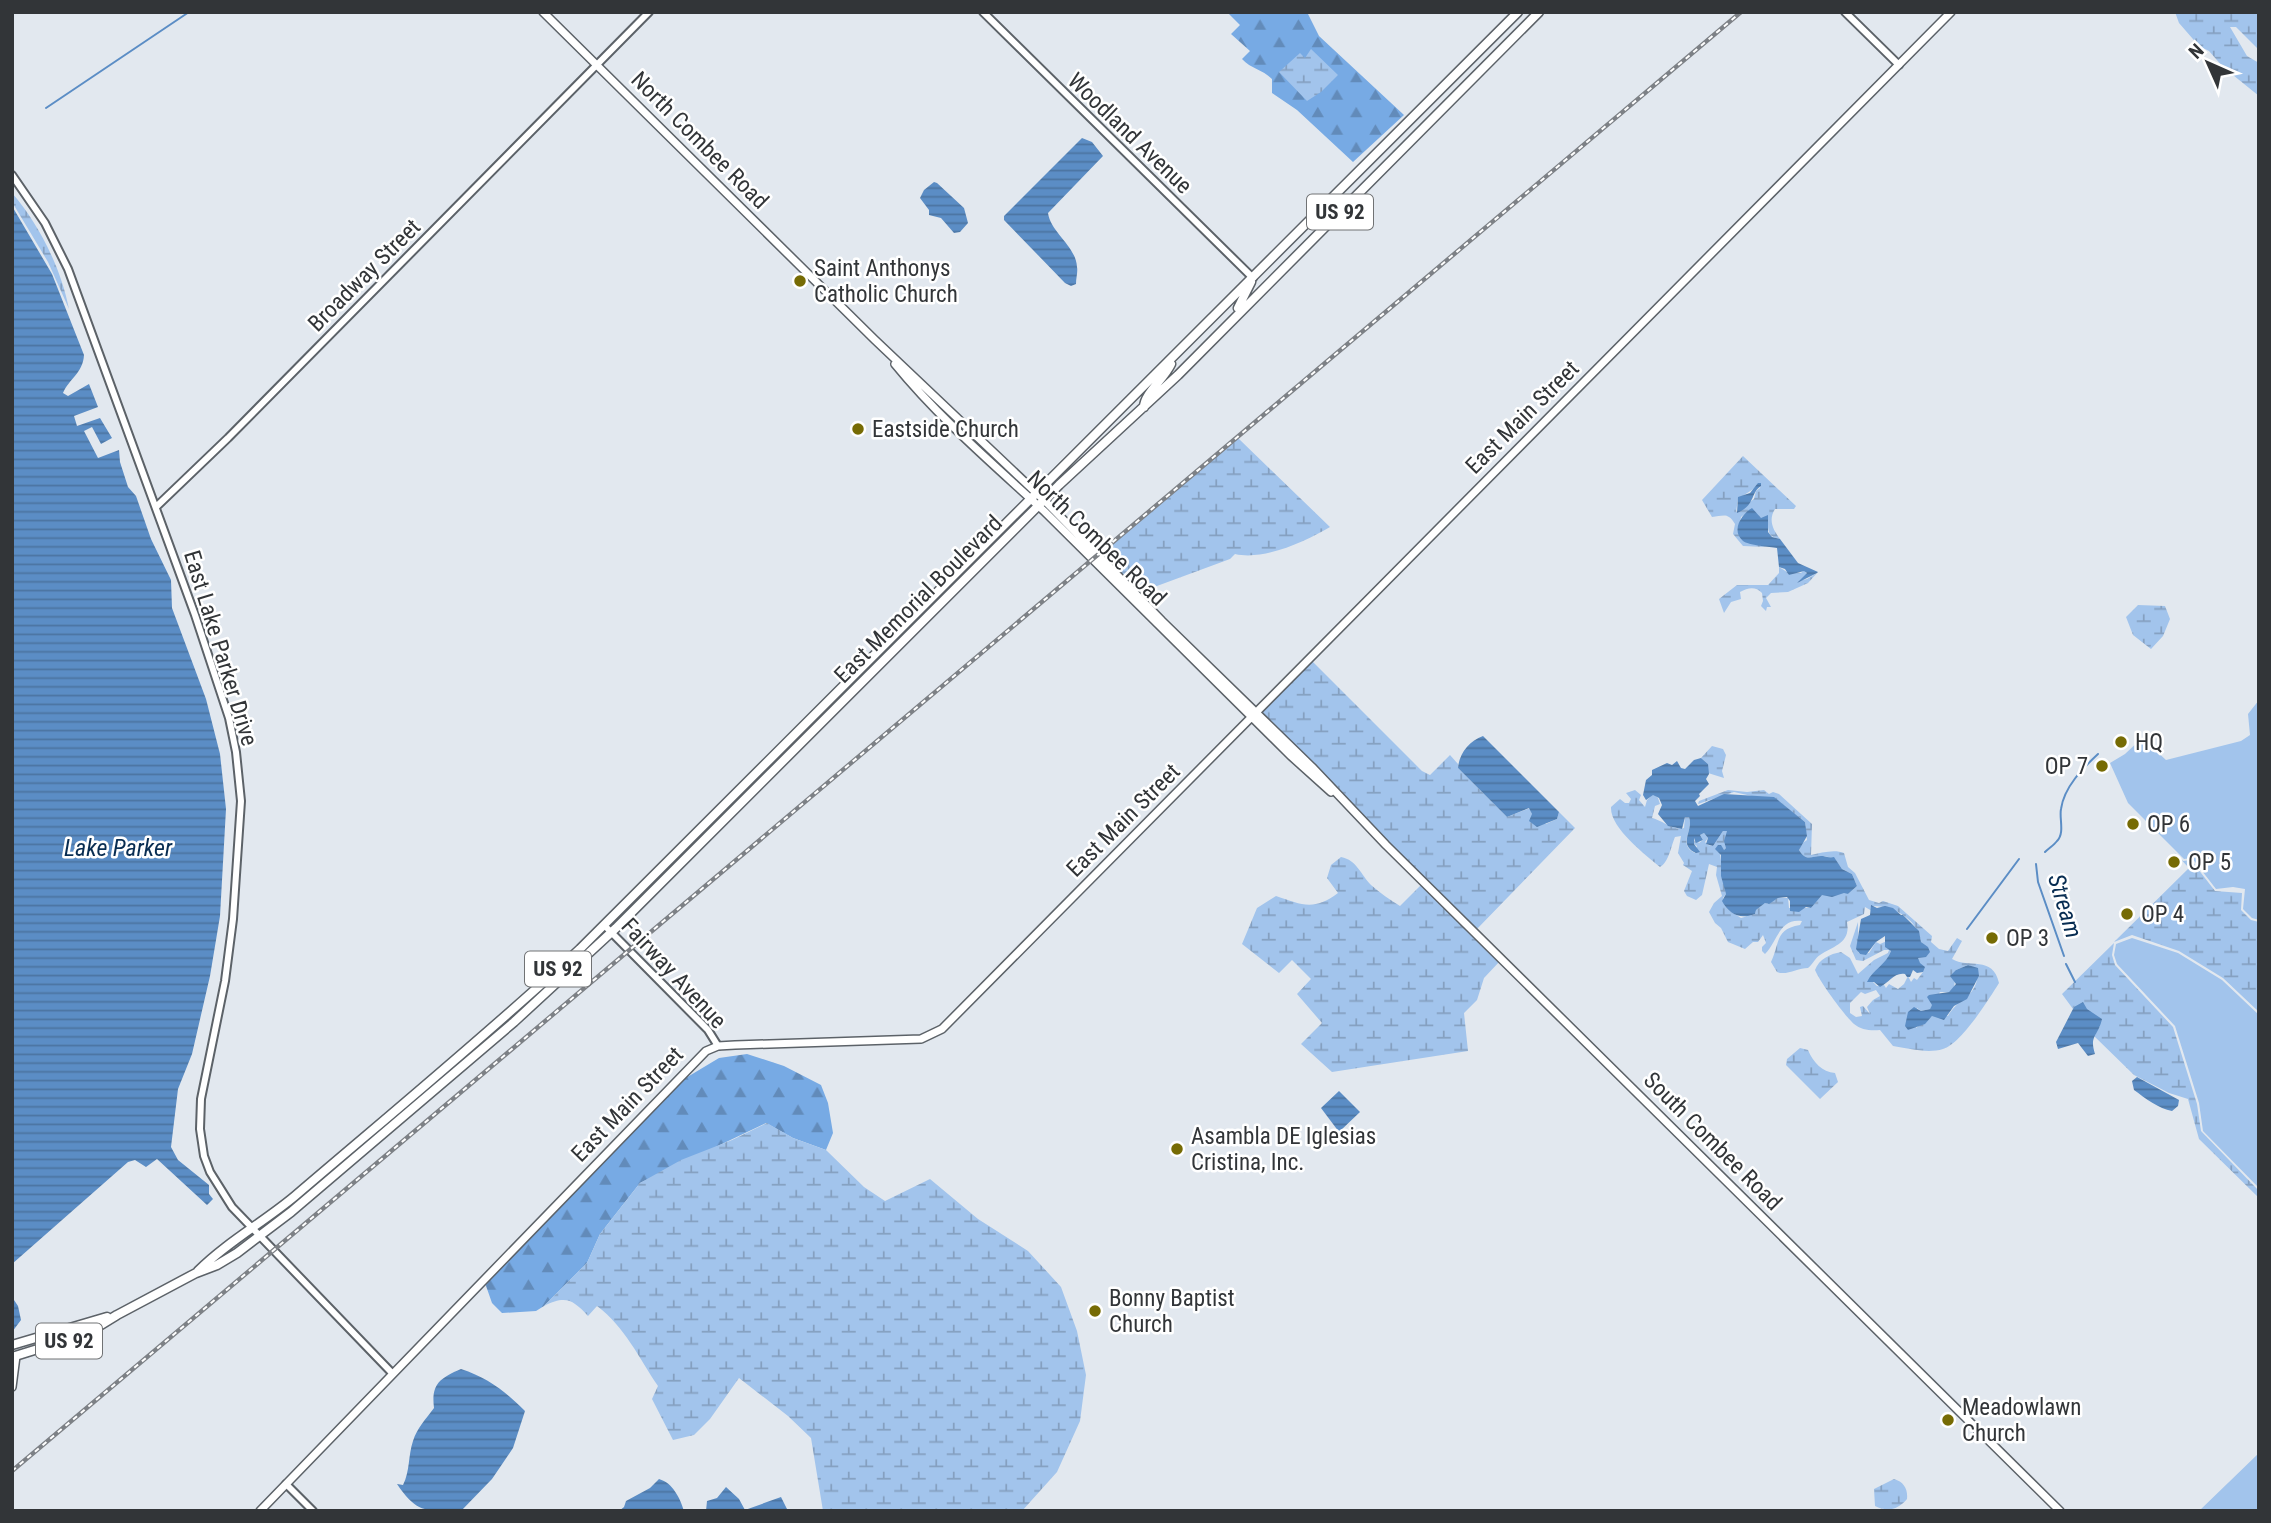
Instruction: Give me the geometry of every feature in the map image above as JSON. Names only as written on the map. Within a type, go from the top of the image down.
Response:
[{"type":"main road","name":"North Combee Road","points":[[543,12],[890,354],[895,366],[937,411],[1041,503],[1254,715]]},
{"type":"main road","name":"US 92","points":[[1033,496],[1518,12]]},
{"type":"main road","name":"US 92","points":[[1041,503],[1144,407],[1539,12]]},
{"type":"main road","name":"East Main Street","points":[[260,1511],[706,1051],[718,1046],[921,1039],[933,1035],[957,1016],[1951,12]]},
{"type":"main road","points":[[1414,116],[1427,109],[1441,111],[1446,84],[1456,87],[1469,83]]},
{"type":"main road","points":[[1224,327],[1245,297],[1253,278],[1268,276],[1292,260]]},
{"type":"main road","points":[[1144,407],[1145,397],[1164,377],[1176,355]]},
{"type":"main road","name":"East Memorial Boulevard","points":[[711,819],[1033,496]]},
{"type":"main road","name":"East Memorial Boulevard","points":[[718,826],[1041,503]]},
{"type":"main road","points":[[881,662],[913,623],[916,613]]},
{"type":"main road","name":"South Combee Road","points":[[1254,715],[1326,781],[1340,799],[2060,1511]]},
{"type":"main road","name":"US 92","points":[[196,1273],[213,1257],[252,1230],[508,1015],[711,819]]},
{"type":"main road","points":[[711,819],[718,826]]},
{"type":"main road","name":"US 92","points":[[14,1356],[86,1334],[196,1273],[217,1265],[259,1237],[514,1022],[611,932],[718,826]]},
{"type":"main road","points":[[508,1015],[514,1022]]},
{"type":"main road","points":[[393,1113],[399,1121]]},
{"type":"main road","name":"US 92","points":[[12,1345],[117,1315]]},
{"type":"main road","points":[[12,1387],[14,1356],[26,1342]]},
{"type":"street","name":"Broadway Street","points":[[156,507],[228,438],[649,12]]},
{"type":"street","name":"Woodland Avenue","points":[[983,12],[1253,278]]},
{"type":"street","points":[[1845,12],[1899,65]]},
{"type":"street","name":"East Lake Parker Drive","points":[[12,175],[46,223],[63,257],[200,627],[229,718],[240,774],[240,832],[233,919],[225,981],[205,1078],[200,1129],[204,1156],[224,1197],[252,1230],[392,1373]]},
{"type":"street","name":"Fairway Avenue","points":[[604,925],[708,1030],[718,1046]]},
{"type":"street","points":[[286,1484],[313,1511]]},
{"type":"green space","points":[[1227,12],[1307,12],[1319,36],[1404,115],[1353,162],[1297,110],[1272,93],[1272,79],[1242,59],[1250,51],[1231,34],[1240,25]]},
{"type":"green space","points":[[2175,12],[2259,12],[2259,50],[2236,27],[2230,27],[2247,56],[2259,63],[2259,96],[2223,67],[2209,51],[2199,46],[2179,23]]},
{"type":"green space","points":[[1311,49],[1338,75],[1321,92],[1307,101],[1279,72],[1300,53],[1305,58]]},
{"type":"green space","points":[[12,193],[48,247],[61,278],[69,309],[48,262],[12,202]]},
{"type":"green space","points":[[1238,438],[1330,527],[1271,552],[1259,555],[1235,554],[1230,559],[1138,593],[1099,553]]},
{"type":"green space","points":[[1743,456],[1796,506],[1794,509],[1775,509],[1773,513],[1772,525],[1780,539],[1772,536],[1768,524],[1750,510],[1741,517],[1740,523],[1750,543],[1766,547],[1743,546],[1733,534],[1735,524],[1732,520],[1725,516],[1712,517],[1702,500]],"holes":[[[1761,484],[1754,499],[1736,512],[1738,499]]]},
{"type":"green space","points":[[1779,567],[1787,572],[1801,573],[1804,570],[1807,574],[1798,581],[1807,579],[1817,573],[1808,583],[1788,592],[1771,593],[1766,598],[1771,607],[1767,607],[1766,611],[1761,606],[1762,593],[1751,588],[1740,592],[1741,599],[1731,602],[1724,613],[1719,599],[1737,585],[1768,585],[1779,573]]},
{"type":"green space","points":[[2138,605],[2165,606],[2170,619],[2163,636],[2151,649],[2133,635],[2126,617]]},
{"type":"green space","points":[[1312,661],[1422,771],[1430,775],[1450,755],[1458,768],[1507,817],[1530,808],[1532,814],[1546,824],[1557,819],[1559,812],[1575,828],[1476,930],[1261,712]]},
{"type":"green space","points":[[2259,700],[2259,920],[2252,918],[2243,909],[2245,889],[2216,889],[2192,858],[2184,859],[2128,803],[2110,763],[2125,754],[2142,738],[2166,760],[2241,741],[2250,735],[2248,714]]},
{"type":"green space","points":[[1712,746],[1723,749],[1726,755],[1722,771],[1724,778],[1708,773],[1708,764],[1701,758]]},
{"type":"green space","points":[[1635,790],[1641,795],[1639,800],[1645,807],[1653,794],[1660,804],[1655,806],[1652,818],[1672,827],[1684,828],[1685,817],[1689,817],[1687,846],[1695,853],[1695,838],[1699,843],[1703,840],[1700,835],[1704,833],[1708,838],[1705,842],[1713,846],[1723,831],[1727,831],[1726,848],[1722,849],[1720,854],[1726,894],[1723,898],[1726,908],[1741,918],[1755,914],[1766,902],[1767,904],[1778,898],[1788,898],[1789,908],[1811,908],[1822,894],[1848,894],[1857,886],[1852,874],[1842,869],[1835,859],[1824,856],[1807,857],[1802,854],[1799,850],[1801,844],[1807,840],[1805,822],[1774,798],[1765,799],[1734,792],[1698,804],[1699,801],[1728,790],[1764,790],[1769,794],[1779,794],[1812,824],[1811,855],[1832,851],[1844,853],[1848,867],[1855,873],[1869,900],[1898,906],[1932,936],[1931,942],[1939,949],[1948,951],[1957,938],[1962,941],[1952,959],[1986,966],[1996,974],[1999,983],[1974,1020],[1950,1045],[1931,1051],[1893,1046],[1880,1030],[1866,1030],[1854,1024],[1815,970],[1825,958],[1841,952],[1850,958],[1858,974],[1874,960],[1888,953],[1889,950],[1884,950],[1863,961],[1856,960],[1850,946],[1858,922],[1860,954],[1869,953],[1876,942],[1880,944],[1887,941],[1885,944],[1891,951],[1886,962],[1868,981],[1886,988],[1889,984],[1898,989],[1908,976],[1911,982],[1914,978],[1917,980],[1923,972],[1917,958],[1922,956],[1925,947],[1910,920],[1888,908],[1871,906],[1872,911],[1865,907],[1864,914],[1847,922],[1848,929],[1844,939],[1818,956],[1808,968],[1777,972],[1771,962],[1782,933],[1800,925],[1802,921],[1788,923],[1765,954],[1762,951],[1766,943],[1763,935],[1758,942],[1753,942],[1745,949],[1728,942],[1709,912],[1722,896],[1716,875],[1717,867],[1709,864],[1702,895],[1696,900],[1687,896],[1684,891],[1692,871],[1683,865],[1678,853],[1681,836],[1675,837],[1668,858],[1660,867],[1622,832],[1612,815],[1611,807],[1620,799],[1629,803],[1631,799],[1626,793]],"holes":[[[1968,965],[1978,969],[1972,992],[1948,1016],[1932,1016],[1916,1028],[1917,1008],[1921,1011],[1930,1009],[1940,992],[1949,992],[1954,988],[1956,970]],[[1876,990],[1880,996],[1867,1007],[1870,1014],[1863,1006],[1860,1007],[1862,1016],[1856,1017],[1850,1013],[1850,1003],[1861,992],[1865,994]]]},
{"type":"green space","points":[[2171,849],[2183,861],[2191,860],[2215,891],[2242,893],[2241,910],[2251,920],[2259,922],[2259,1012],[2223,978],[2179,951],[2132,935],[2114,942],[2189,868]]},
{"type":"green space","points":[[1341,857],[1351,861],[1371,885],[1400,906],[1422,884],[1500,961],[1484,978],[1477,1000],[1464,1013],[1468,1051],[1332,1072],[1301,1044],[1322,1023],[1297,994],[1311,979],[1292,960],[1279,973],[1242,944],[1257,908],[1276,896],[1308,905],[1330,899],[1338,893],[1327,878],[1331,865]]},
{"type":"green space","points":[[2132,938],[2178,953],[2222,980],[2259,1015],[2259,1188],[2203,1131],[2199,1103],[2175,1026],[2117,964],[2114,955],[2116,944]]},
{"type":"green space","points":[[2114,943],[2112,955],[2115,965],[2173,1027],[2197,1104],[2201,1131],[2259,1191],[2259,1198],[2199,1139],[2188,1099],[2169,1093],[2134,1075],[2094,1036],[2100,1026],[2093,1015],[2087,1010],[2073,1009],[2062,994]]},
{"type":"green space","points":[[1800,1048],[1808,1050],[1822,1068],[1835,1073],[1838,1082],[1820,1099],[1786,1065],[1787,1059]]},
{"type":"green space","points":[[747,1054],[784,1066],[821,1085],[828,1103],[833,1133],[826,1150],[793,1138],[766,1123],[640,1183],[600,1234],[587,1263],[544,1306],[536,1311],[502,1313],[492,1303],[485,1283],[684,1079],[719,1058]]},
{"type":"green space","points":[[767,1123],[793,1138],[826,1150],[864,1187],[885,1201],[930,1179],[978,1219],[1028,1251],[1061,1287],[1077,1331],[1086,1375],[1080,1421],[1057,1472],[1022,1511],[823,1511],[811,1438],[788,1416],[739,1378],[710,1419],[694,1435],[673,1440],[652,1399],[658,1386],[616,1323],[597,1306],[588,1316],[569,1301],[558,1301],[544,1306],[587,1263],[600,1234],[640,1183],[681,1160]]},
{"type":"green space","points":[[2259,1453],[2259,1511],[2199,1511]]},
{"type":"green space","points":[[1894,1479],[1905,1486],[1907,1499],[1892,1509],[1875,1506],[1874,1489]]},
{"type":"water","points":[[1082,138],[1092,142],[1103,156],[1048,213],[1054,227],[1076,259],[1076,284],[1071,286],[1004,220],[1004,216]]},
{"type":"water","points":[[934,182],[964,208],[968,223],[960,232],[954,233],[941,218],[929,215],[929,210],[920,198],[924,190]]},
{"type":"water","name":"Lake Parker","points":[[12,206],[52,274],[84,355],[81,367],[63,393],[68,396],[89,384],[98,407],[74,416],[77,426],[100,418],[112,438],[101,444],[92,427],[84,431],[98,458],[119,450],[128,487],[136,496],[151,539],[171,580],[172,608],[206,699],[220,754],[226,809],[220,916],[210,976],[192,1054],[178,1089],[171,1147],[178,1160],[209,1185],[209,1194],[213,1199],[207,1205],[157,1159],[146,1167],[135,1160],[128,1162],[12,1264]]},
{"type":"water","points":[[1761,483],[1761,486],[1750,503],[1737,513],[1738,497],[1750,493]]},
{"type":"water","points":[[1752,508],[1761,518],[1768,515],[1768,532],[1772,537],[1780,539],[1798,563],[1818,572],[1797,583],[1807,573],[1804,571],[1789,575],[1785,569],[1779,567],[1777,548],[1743,541],[1739,537],[1739,522]]},
{"type":"water","points":[[1483,736],[1559,812],[1557,819],[1537,827],[1529,821],[1532,814],[1529,808],[1507,817],[1458,768],[1466,749],[1473,741]]},
{"type":"water","points":[[1701,758],[1708,764],[1709,774],[1706,779],[1709,784],[1695,801],[1698,806],[1724,794],[1774,797],[1805,822],[1807,836],[1799,850],[1802,854],[1807,857],[1834,857],[1842,869],[1852,874],[1857,886],[1848,894],[1832,897],[1822,895],[1811,908],[1806,907],[1799,912],[1790,911],[1787,897],[1765,903],[1750,916],[1740,916],[1728,909],[1722,901],[1726,894],[1721,876],[1721,855],[1715,849],[1718,845],[1724,850],[1726,848],[1724,841],[1727,831],[1723,831],[1713,846],[1706,844],[1708,838],[1704,833],[1700,835],[1703,840],[1696,843],[1694,838],[1694,844],[1700,852],[1696,853],[1690,849],[1687,841],[1689,817],[1685,817],[1682,829],[1668,826],[1658,814],[1662,805],[1659,798],[1653,795],[1646,800],[1643,795],[1646,780],[1652,775],[1652,770],[1677,761],[1681,768],[1685,769],[1694,760]]},
{"type":"water","points":[[1871,905],[1877,908],[1893,908],[1919,931],[1921,942],[1930,952],[1926,957],[1918,958],[1925,967],[1923,972],[1917,973],[1913,970],[1910,977],[1905,974],[1898,975],[1880,987],[1874,982],[1867,982],[1891,951],[1885,947],[1885,936],[1876,942],[1866,955],[1860,954],[1856,949],[1861,919],[1870,915]]},
{"type":"water","points":[[1968,965],[1978,968],[1979,976],[1967,999],[1954,1006],[1944,1020],[1932,1016],[1925,1024],[1908,1030],[1905,1026],[1908,1012],[1914,1007],[1921,1011],[1930,1009],[1932,1005],[1927,997],[1949,992],[1956,984],[1950,976]]},
{"type":"water","points":[[2083,1002],[2087,1009],[2102,1019],[2094,1039],[2095,1054],[2088,1056],[2078,1043],[2058,1049],[2056,1042],[2074,1007]]},
{"type":"water","points":[[2137,1077],[2179,1100],[2178,1106],[2172,1111],[2167,1110],[2134,1090],[2132,1081]]},
{"type":"water","points":[[1339,1091],[1360,1112],[1339,1132],[1321,1108]]},
{"type":"water","points":[[12,1297],[18,1306],[21,1320],[12,1332]]},
{"type":"water","points":[[461,1369],[496,1386],[525,1411],[513,1448],[492,1479],[461,1511],[424,1509],[411,1501],[397,1484],[403,1485],[411,1447],[422,1424],[434,1408],[434,1393],[438,1383]]},
{"type":"water","points":[[659,1479],[672,1487],[684,1511],[619,1511],[626,1501],[650,1488]]},
{"type":"water","points":[[726,1487],[739,1499],[745,1510],[781,1497],[788,1511],[706,1511],[707,1501],[717,1498]]},
{"type":"waterway","points":[[46,108],[189,12]]},
{"type":"waterway","name":"Stream","points":[[2045,852],[2059,838],[2061,809],[2066,793],[2080,772],[2098,754]]},
{"type":"waterway","name":"Stream","points":[[1967,929],[2019,859]]},
{"type":"waterway","name":"Stream","points":[[2036,864],[2038,882],[2064,956]]},
{"type":"waterway","name":"Stream","points":[[2066,964],[2075,982]]},
{"type":"railway","points":[[12,1471],[1741,12]]},
{"type":"place","name":"Saint Anthonys Catholic Church","points":[[800,281]]},
{"type":"place","name":"Eastside Church","points":[[858,429]]},
{"type":"place","name":"HQ","points":[[2121,742]]},
{"type":"place","name":"OP 7","points":[[2102,766]]},
{"type":"place","name":"OP 6","points":[[2133,824]]},
{"type":"place","name":"OP 5","points":[[2174,862]]},
{"type":"place","name":"OP 4","points":[[2127,914]]},
{"type":"place","name":"OP 3","points":[[1992,938]]},
{"type":"place","name":"Asambla DE Iglesias Cristina, Inc.","points":[[1177,1149]]},
{"type":"place","name":"Bonny Baptist Church","points":[[1095,1311]]},
{"type":"place","name":"Meadowlawn Church","points":[[1948,1420]]}]
